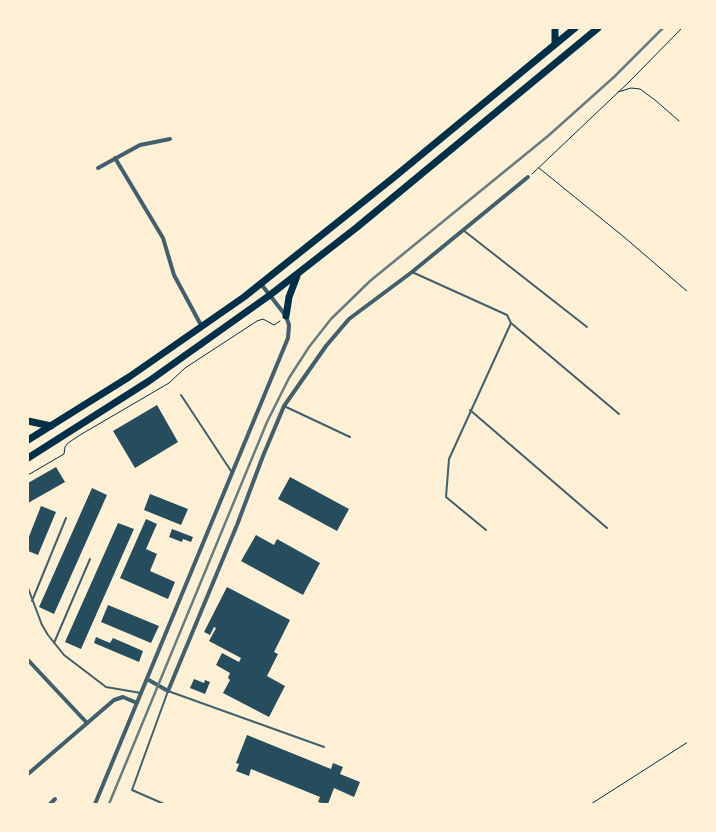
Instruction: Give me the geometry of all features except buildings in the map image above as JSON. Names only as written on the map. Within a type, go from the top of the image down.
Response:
[{"type":"highway","points":[[555,44],[556,28]]},
{"type":"highway","points":[[28,440],[121,382],[262,284],[575,28]]},
{"type":"highway","points":[[28,458],[149,381],[299,274],[598,28]]},
{"type":"highway","points":[[286,316],[289,297],[299,274]]},
{"type":"highway","points":[[28,421],[51,426]]},
{"type":"street","points":[[98,168],[140,144],[170,139]]},
{"type":"street","points":[[115,158],[163,238],[174,276],[202,327]]},
{"type":"street","points":[[147,679],[168,691],[284,406],[326,346],[349,319],[412,272],[528,178]]},
{"type":"street","points":[[94,804],[286,344],[289,329],[286,316],[262,284]]},
{"type":"street","points":[[28,660],[87,723]]},
{"type":"street","points":[[28,774],[116,699],[122,697],[137,703]]},
{"type":"street","points":[[50,804],[55,799]]},
{"type":"lane","points":[[464,230],[587,327]]},
{"type":"lane","points":[[412,272],[507,315],[511,323],[619,414]]},
{"type":"lane","points":[[486,530],[446,496],[449,459],[511,323]]},
{"type":"lane","points":[[181,395],[233,473]]},
{"type":"lane","points":[[284,406],[350,437]]},
{"type":"lane","points":[[470,410],[607,528]]},
{"type":"lane","points":[[32,601],[66,518]]},
{"type":"lane","points":[[54,643],[90,558]]},
{"type":"lane","points":[[28,588],[42,624],[54,643],[75,664],[106,687],[141,693]]},
{"type":"lane","points":[[164,804],[132,790],[168,691],[324,747]]},
{"type":"path","points":[[528,178],[682,28]]},
{"type":"path","points":[[618,92],[631,88],[640,89],[679,122]]},
{"type":"path","points":[[538,168],[624,237],[688,292]]},
{"type":"path","points":[[28,475],[64,454],[68,443],[169,383],[186,368],[257,322],[263,319],[274,326],[286,316]]},
{"type":"path","points":[[591,804],[688,742]]},
{"type":"railway","points":[[109,804],[267,422],[289,378],[309,347],[331,319],[370,281],[548,136],[614,77],[663,28]]}]
